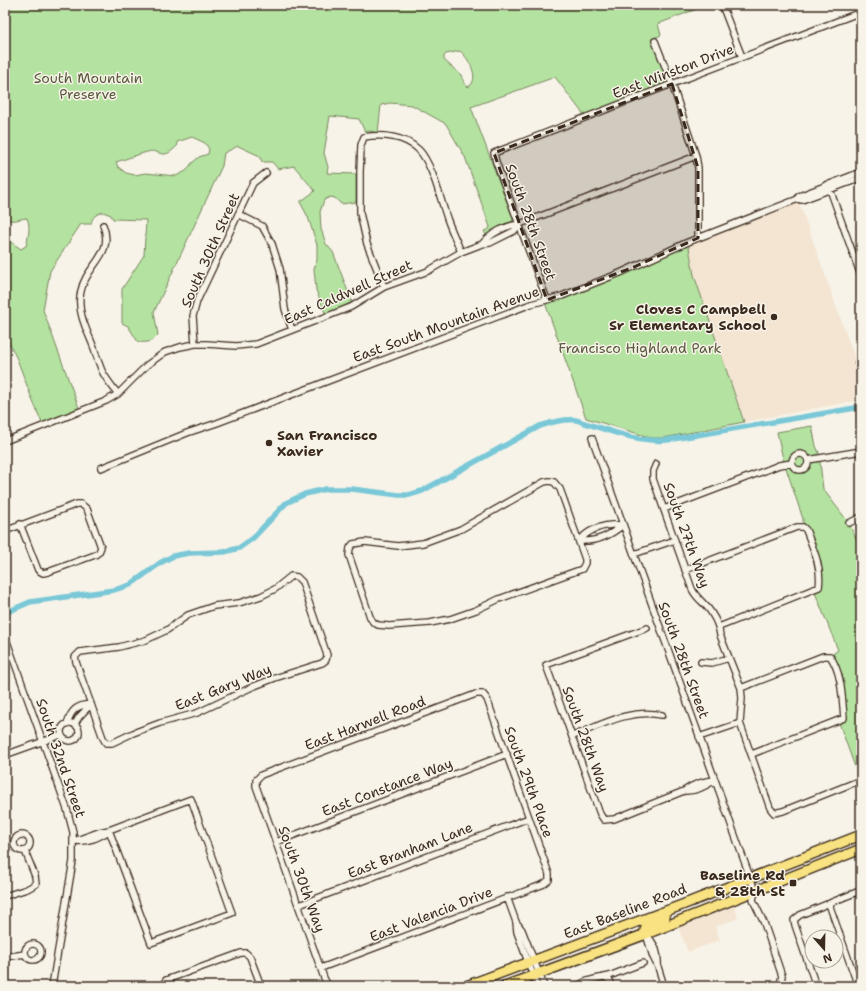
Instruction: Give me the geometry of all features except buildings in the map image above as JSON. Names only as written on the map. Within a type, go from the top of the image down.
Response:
[{"type":"main road","name":"East Baseline Road","points":[[466,986],[682,905],[861,835]]},
{"type":"main road","name":"East Baseline Road","points":[[505,986],[646,934],[861,849]]},
{"type":"main road","points":[[646,934],[645,928],[648,925],[671,915],[682,905]]},
{"type":"street","points":[[722,5],[742,57]]},
{"type":"street","name":"East Winston Drive","points":[[494,153],[861,12]]},
{"type":"street","points":[[655,41],[672,84],[696,156],[698,168],[698,238]]},
{"type":"street","points":[[384,286],[367,244],[360,213],[361,145],[364,137],[393,137],[410,143],[419,150],[426,160],[448,222],[461,252]]},
{"type":"street","name":"South 28th Street","points":[[494,153],[547,300]]},
{"type":"street","name":"East Caldwell Street","points":[[5,441],[106,401],[118,394],[157,357],[165,352],[180,346],[195,344],[243,346],[256,344],[351,307],[384,286],[428,271],[461,252],[482,244],[487,237],[494,237],[514,231],[520,224],[696,156]]},
{"type":"street","name":"East South Mountain Avenue","points":[[100,468],[187,433],[531,304],[562,296],[634,268],[664,252],[798,199],[802,200],[861,172]]},
{"type":"street","name":"South 30th Street","points":[[195,344],[192,316],[197,301],[253,183],[266,173]]},
{"type":"street","name":"East South Mountain Avenue","points":[[829,187],[861,178]]},
{"type":"street","points":[[829,187],[861,276]]},
{"type":"street","points":[[238,214],[262,226],[272,244],[280,269],[286,309],[292,330]]},
{"type":"street","points":[[103,225],[107,235],[107,243],[84,282],[80,292],[80,306],[82,316],[102,370],[118,394]]},
{"type":"street","name":"South 28th Street","points":[[592,438],[755,891],[753,900],[764,923],[782,976],[780,984],[776,986]]},
{"type":"street","points":[[808,460],[861,451]]},
{"type":"street","points":[[800,454],[805,455],[808,460],[807,466],[801,470],[795,467],[792,463],[795,456],[800,454]]},
{"type":"street","points":[[664,509],[764,470],[792,463]]},
{"type":"street","name":"South 27th Way","points":[[656,464],[653,471],[653,479],[694,594],[712,614],[719,627],[741,688],[742,698],[740,723],[770,808],[774,813],[783,811],[861,780]]},
{"type":"street","points":[[549,481],[554,482],[560,490],[579,541],[585,559],[584,566],[578,571],[499,599],[476,610],[450,619],[430,623],[389,626],[378,625],[373,622],[370,617],[348,555],[352,544],[357,543],[398,546],[423,543],[461,530],[544,482],[549,481]]},
{"type":"street","points":[[5,530],[20,524],[77,504],[81,504],[87,509],[101,547],[95,556],[43,573],[38,570],[20,524]]},
{"type":"street","points":[[849,523],[861,517]]},
{"type":"street","points":[[579,541],[584,535],[599,528],[614,524],[623,525]]},
{"type":"street","points":[[579,541],[589,541],[603,538],[623,525]]},
{"type":"street","points":[[685,570],[797,527],[803,527],[806,530],[817,559],[820,581],[819,587],[719,627]]},
{"type":"street","points":[[599,528],[603,538]]},
{"type":"street","points":[[634,554],[675,540]]},
{"type":"street","name":"East Gary Way","points":[[291,576],[297,577],[302,582],[327,655],[326,660],[322,663],[275,678],[252,687],[197,713],[160,723],[112,743],[106,743],[103,738],[91,704],[75,657],[80,652],[118,647],[146,640],[167,630],[188,615],[214,606],[240,603],[261,596],[275,589],[291,576]]},
{"type":"street","name":"South 28th Way","points":[[647,628],[546,665],[600,814],[604,820],[614,819],[684,791],[690,786],[704,781],[715,780]]},
{"type":"street","name":"South 32nd Street","points":[[5,636],[7,648],[44,742],[69,816],[74,841],[72,870],[52,986]]},
{"type":"street","points":[[741,688],[824,656],[830,656],[840,681],[844,718],[752,754]]},
{"type":"street","points":[[702,662],[712,663],[729,658]]},
{"type":"street","name":"South 29th Place","points":[[483,694],[487,699],[507,754],[549,874],[549,880]]},
{"type":"street","name":"East Harwell Road","points":[[256,780],[261,775],[469,696],[483,694]]},
{"type":"street","points":[[68,724],[69,717],[77,707],[82,704],[91,704]]},
{"type":"street","points":[[75,725],[80,715],[86,711],[91,704]]},
{"type":"street","points":[[572,736],[620,717],[644,712],[662,715]]},
{"type":"street","points":[[699,737],[740,723]]},
{"type":"street","points":[[61,735],[62,728],[68,724],[75,725]]},
{"type":"street","points":[[61,735],[68,741],[74,740],[79,733],[75,725]]},
{"type":"street","points":[[5,755],[61,735]]},
{"type":"street","name":"East Constance Way","points":[[276,842],[507,754]]},
{"type":"street","name":"South 30th Way","points":[[256,780],[256,786],[328,986]]},
{"type":"street","points":[[74,841],[95,836],[110,830],[191,799],[232,913],[151,943],[110,830]]},
{"type":"street","name":"East Branham Lane","points":[[299,905],[529,818]]},
{"type":"street","points":[[5,896],[27,889],[36,884],[35,876],[25,851]]},
{"type":"street","name":"East Valencia Drive","points":[[321,968],[544,884],[549,880]]},
{"type":"street","points":[[816,986],[794,920],[800,915],[857,892],[861,892]]},
{"type":"street","points":[[507,898],[516,922],[522,930],[522,938],[536,975],[544,986]]},
{"type":"street","points":[[829,904],[858,986]]},
{"type":"street","points":[[646,934],[653,942],[654,953],[659,957],[658,967],[664,986]]},
{"type":"street","points":[[164,985],[166,980],[241,952],[246,953],[250,957],[261,986]]},
{"type":"street","points":[[5,957],[25,954]]},
{"type":"street","points":[[578,986],[601,976],[605,977],[643,963]]},
{"type":"street","points":[[536,975],[537,986]]},
{"type":"street","points":[[605,977],[610,981],[612,986]]},
{"type":"highlighted area","points":[[672,84],[698,168],[698,238],[634,267],[547,300],[494,153]]},
{"type":"shaded area","name":"Cloves C Campbell Sr Elementary School","points":[[798,199],[855,359],[855,401],[744,422],[694,275],[688,242]]},
{"type":"shaded area","points":[[734,905],[738,918],[715,927],[720,940],[688,952],[678,927]]},
{"type":"green space","name":"South Mountain Preserve","points":[[5,5],[707,5],[658,24],[661,35],[652,39],[668,82],[584,115],[555,77],[471,107],[513,218],[512,222],[486,235],[484,231],[490,227],[465,157],[446,124],[412,105],[390,103],[381,105],[378,133],[370,131],[365,132],[359,119],[330,116],[324,153],[328,167],[327,173],[356,174],[356,202],[341,204],[335,198],[330,197],[324,200],[320,212],[321,229],[326,244],[333,252],[352,302],[331,313],[325,313],[316,290],[314,269],[317,260],[317,245],[308,217],[300,202],[315,191],[294,166],[278,169],[272,162],[262,162],[260,156],[238,146],[224,153],[222,166],[154,312],[158,335],[152,341],[138,342],[128,326],[122,323],[122,289],[144,255],[146,220],[113,219],[111,215],[103,212],[92,219],[91,224],[81,224],[50,271],[43,310],[79,408],[42,423],[17,359],[5,334],[5,238],[21,249],[26,246],[29,225],[27,218],[14,220],[5,219]],"holes":[[[460,51],[467,59],[474,74],[472,84],[468,87],[461,75],[444,60],[444,56],[446,54]],[[192,137],[205,143],[209,149],[208,154],[199,157],[186,171],[176,176],[145,173],[135,175],[126,173],[118,167],[116,162],[152,151],[161,154],[168,153],[178,145],[177,142]]]},
{"type":"green space","name":"Francisco Highland Park","points":[[688,242],[694,275],[744,422],[663,438],[652,438],[586,418],[544,300],[562,296]]},
{"type":"green space","points":[[812,426],[819,453],[823,489],[849,523],[861,549],[860,781],[838,720],[844,718],[842,690],[830,656],[838,650],[814,590],[819,587],[817,559],[803,527],[803,519],[783,459],[777,432]]},
{"type":"waterway","points":[[5,613],[30,602],[114,590],[130,585],[160,563],[173,556],[189,553],[224,552],[239,548],[253,538],[286,503],[305,494],[326,489],[352,489],[399,495],[409,495],[422,491],[540,426],[554,422],[576,420],[633,437],[667,440],[861,407]]},
{"type":"place","name":"Cloves C Campbell Sr Elementary School","points":[[774,317]]},
{"type":"place","name":"San Francisco Xavier","points":[[269,443]]},
{"type":"place","name":"Baseline Rd & 28th St","points":[[793,883]]}]
